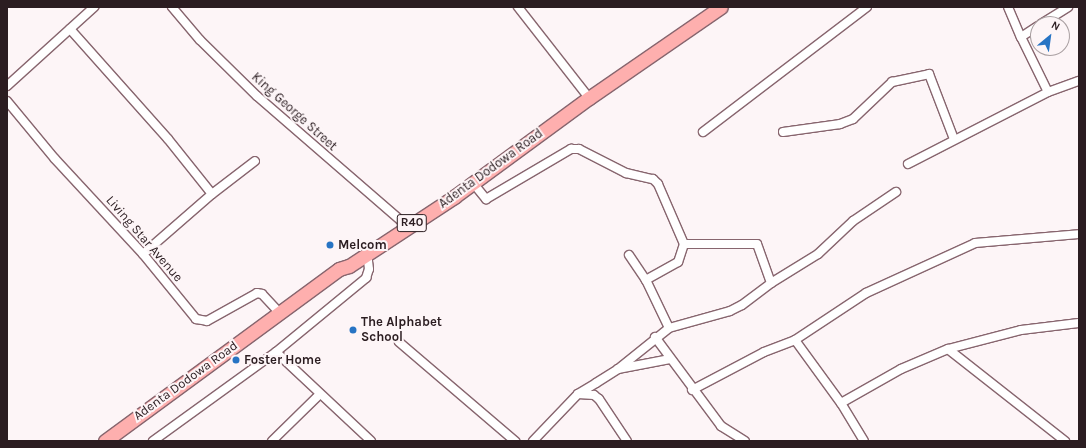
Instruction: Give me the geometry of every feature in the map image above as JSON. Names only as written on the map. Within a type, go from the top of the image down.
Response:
[{"type":"main road","name":"Adenta Dodowa Road","points":[[105,441],[339,269],[349,266],[473,183],[589,98],[721,7]]},
{"type":"street","points":[[7,86],[94,7]]},
{"type":"street","name":"King George Street","points":[[172,7],[200,40],[257,96],[407,226]]},
{"type":"street","points":[[518,7],[589,98]]},
{"type":"street","points":[[703,132],[867,7]]},
{"type":"street","points":[[1008,7],[1048,92]]},
{"type":"street","points":[[1054,16],[1068,7]]},
{"type":"street","points":[[70,29],[168,139],[212,194]]},
{"type":"street","points":[[1021,37],[1030,31]]},
{"type":"street","points":[[783,132],[840,124],[853,119],[892,82],[931,74],[954,139]]},
{"type":"street","points":[[908,164],[1048,92],[1079,80]]},
{"type":"street","name":"Living Star Avenue","points":[[7,101],[55,160],[143,254],[200,321],[207,321],[257,293],[262,294],[279,312]]},
{"type":"street","points":[[473,183],[486,199],[571,149],[579,150],[626,173],[653,180],[684,244],[678,262],[646,280]]},
{"type":"street","points":[[143,254],[212,194],[255,161]]},
{"type":"street","points":[[536,440],[578,394],[618,370],[655,337],[669,328],[730,311],[742,305],[771,283],[818,254],[853,221],[896,192]]},
{"type":"street","points":[[692,390],[758,355],[795,340],[866,293],[975,243],[1079,234]]},
{"type":"street","points":[[684,244],[757,244],[771,283]]},
{"type":"street","points":[[153,441],[276,352],[366,278],[369,269],[367,253]]},
{"type":"street","points":[[629,255],[646,280],[669,328]]},
{"type":"street","points":[[842,403],[901,369],[948,349],[1021,330],[1079,324]]},
{"type":"street","points":[[655,337],[692,390],[721,426],[745,441]]},
{"type":"street","points":[[795,340],[842,403],[864,441]]},
{"type":"street","points":[[399,342],[515,441]]},
{"type":"street","points":[[948,349],[1065,441]]},
{"type":"street","points":[[276,352],[371,441]]},
{"type":"street","points":[[618,370],[670,359]]},
{"type":"street","points":[[272,441],[320,394]]},
{"type":"street","points":[[578,394],[594,396],[599,399],[627,441]]},
{"type":"place","name":"Melcom","points":[[330,245]]},
{"type":"place","name":"The Alphabet School","points":[[353,330]]},
{"type":"place","name":"Foster Home","points":[[236,360]]}]
